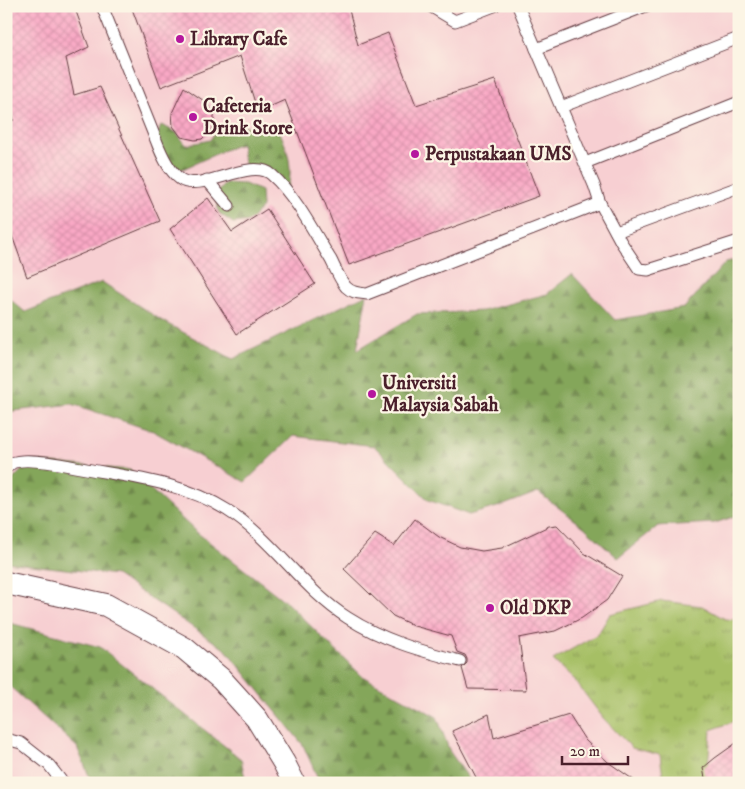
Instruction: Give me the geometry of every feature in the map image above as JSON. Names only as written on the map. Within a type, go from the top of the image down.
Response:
[{"type":"street","points":[[6,583],[106,605],[184,648],[221,679],[256,719],[284,763],[294,783]]},
{"type":"lane","points":[[102,6],[152,132],[166,161],[180,178],[187,182],[207,180],[239,172],[259,170],[271,173],[297,206],[346,286],[355,293],[367,294],[600,203]]},
{"type":"lane","points":[[430,6],[455,21],[494,6]]},
{"type":"lane","points":[[518,6],[600,203],[639,269],[648,270],[739,241]]},
{"type":"lane","points":[[536,49],[646,6]]},
{"type":"lane","points":[[561,107],[739,38]]},
{"type":"lane","points":[[584,162],[739,102]]},
{"type":"lane","points":[[207,180],[229,206]]},
{"type":"lane","points":[[616,232],[739,187]]},
{"type":"lane","points":[[6,468],[11,463],[30,461],[63,464],[170,484],[195,493],[227,510],[242,521],[302,580],[347,617],[369,630],[409,647],[460,661]]},
{"type":"lane","points":[[6,739],[21,743],[49,765],[63,783]]},
{"type":"shaded area","name":"Universiti Malaysia Sabah","points":[[6,6],[739,6],[739,783],[6,783]]},
{"type":"green space","points":[[228,124],[279,130],[290,167],[287,191],[268,172],[245,170],[241,144],[176,172],[157,160],[153,148],[161,125],[176,132],[186,145],[210,140],[215,132]]},
{"type":"green space","points":[[225,183],[245,184],[261,191],[262,207],[250,221],[233,223],[219,213],[215,196]]},
{"type":"green space","points":[[739,259],[739,515],[715,523],[658,526],[618,558],[584,527],[538,492],[504,505],[469,515],[428,500],[374,446],[293,436],[245,482],[153,431],[72,404],[6,412],[6,296],[25,312],[102,282],[164,322],[233,359],[367,294],[357,350],[417,314],[482,311],[547,294],[572,274],[615,320],[684,308],[726,262]]},
{"type":"green space","points":[[30,461],[130,470],[195,531],[286,602],[362,676],[437,717],[450,752],[472,783],[320,783],[303,745],[226,650],[116,575],[6,562],[6,487]]},
{"type":"green space","points":[[662,601],[702,606],[725,619],[739,620],[739,717],[732,722],[711,730],[707,778],[663,777],[660,755],[632,748],[604,719],[575,681],[553,660],[598,634],[610,614]]},
{"type":"green space","points":[[6,622],[100,647],[241,759],[246,783],[92,783],[77,747],[6,683]]},
{"type":"building","points":[[6,6],[74,6],[89,47],[66,58],[74,95],[100,87],[160,221],[27,277],[6,219],[6,123],[14,120],[6,92]]},
{"type":"building","name":"Perpustakaan UMS","points":[[131,6],[348,6],[358,45],[388,33],[416,105],[495,80],[539,196],[349,265],[285,100],[258,112],[240,56],[161,87]]},
{"type":"building","name":"Cafeteria Drink Store","points":[[184,87],[207,103],[214,115],[212,129],[202,139],[195,140],[181,137],[173,126],[172,113]]},
{"type":"building","points":[[208,198],[232,232],[267,209],[315,284],[237,334],[170,229]]},
{"type":"building","name":"Old DKP","points":[[415,519],[439,537],[460,547],[482,551],[502,548],[549,526],[557,525],[584,553],[622,576],[607,600],[582,618],[555,631],[519,638],[526,690],[468,689],[462,668],[467,663],[467,659],[465,655],[457,652],[451,636],[414,626],[393,616],[344,569],[375,534],[394,546]]},
{"type":"building","points":[[489,714],[494,738],[569,715],[585,740],[608,762],[638,783],[479,783],[452,731]]},
{"type":"building","points":[[739,741],[739,783],[706,783],[703,768]]},
{"type":"place","name":"Library Cafe","points":[[180,39]]},
{"type":"place","name":"Cafeteria Drink Store","points":[[193,117]]},
{"type":"place","name":"Perpustakaan UMS","points":[[415,154]]},
{"type":"place","name":"Universiti Malaysia Sabah","points":[[372,394]]},
{"type":"place","name":"Old DKP","points":[[490,608]]}]
